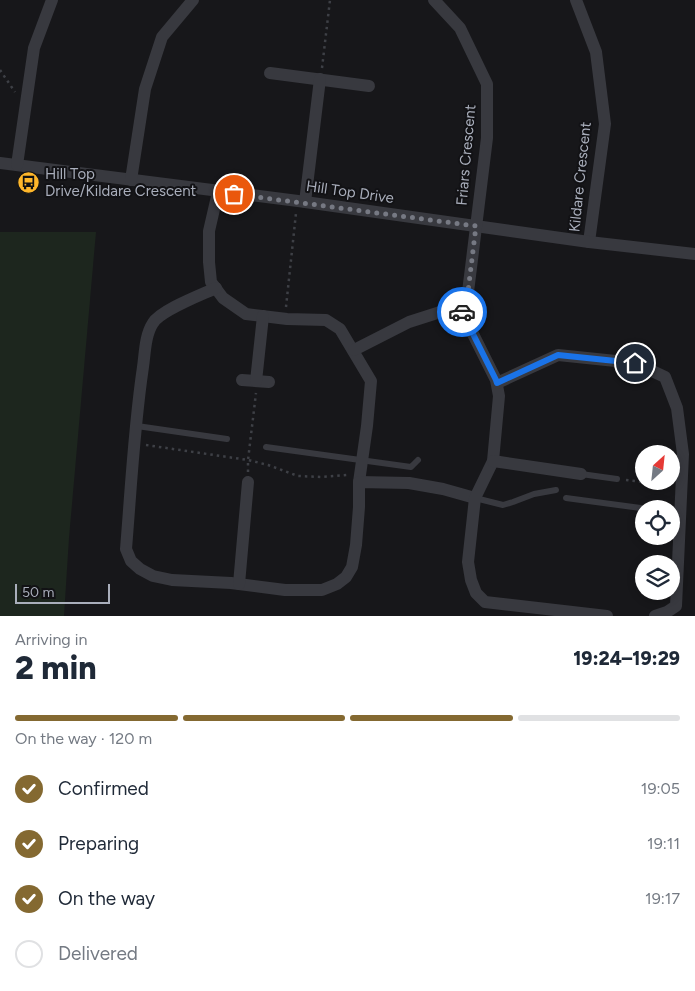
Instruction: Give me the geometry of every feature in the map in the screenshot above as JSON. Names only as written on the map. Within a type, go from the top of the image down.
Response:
[{"type":"street","points":[[17,165],[34,48],[52,0]]},
{"type":"street","points":[[131,180],[145,89],[162,37],[193,0]]},
{"type":"street","name":"Friars Crescent","points":[[434,0],[460,28],[488,84],[487,138],[476,226],[463,303]]},
{"type":"street","name":"Kildare Crescent","points":[[576,0],[596,52],[605,124],[590,242]]},
{"type":"street","points":[[270,73],[369,86]]},
{"type":"street","points":[[301,202],[320,80]]},
{"type":"street","name":"Hill Top Drive","points":[[0,162],[590,242],[695,254]]},
{"type":"street","points":[[216,288],[159,316],[153,321],[148,332],[139,391],[126,549],[131,560],[140,569],[153,576],[172,580],[239,584],[284,590],[322,590],[337,584],[346,577],[352,567],[359,507],[359,478],[367,426],[371,381],[340,329],[326,320],[284,319],[246,314],[223,298],[216,288],[211,282],[210,268],[209,231],[218,192]]},
{"type":"street","points":[[354,350],[409,322],[463,303],[496,380],[499,396],[493,461],[475,498],[468,562],[471,580],[476,593],[485,602],[607,616]]},
{"type":"street","points":[[242,380],[261,382],[263,316]]},
{"type":"street","points":[[497,383],[558,355],[635,363],[665,376],[678,408],[683,454],[678,500]]},
{"type":"street","points":[[493,461],[581,474]]},
{"type":"street","points":[[359,478],[409,483],[475,498]]},
{"type":"street","points":[[239,584],[248,482]]},
{"type":"street","points":[[655,616],[676,606],[676,545]]},
{"type":"lane","points":[[137,426],[227,439]]},
{"type":"lane","points":[[266,447],[411,467],[418,460]]},
{"type":"lane","points":[[581,474],[618,479]]},
{"type":"lane","points":[[475,498],[503,504],[534,494],[556,490]]},
{"type":"lane","points":[[566,498],[635,507]]},
{"type":"path","points":[[320,80],[330,0]]},
{"type":"path","points":[[0,70],[26,108]]},
{"type":"path","points":[[284,319],[301,202]]},
{"type":"path","points":[[248,482],[248,460],[261,382]]},
{"type":"path","points":[[135,443],[248,460],[298,476],[359,478]]},
{"type":"path","points":[[618,479],[681,486]]},
{"type":"shaded area","points":[[0,232],[96,232],[64,616],[0,616]]},
{"type":"way so far","points":[[234,194],[476,226],[467,300],[459,306],[462,312]]},
{"type":"place","name":"Hill Top Drive/Kildare Crescent","points":[[29,183]]},
{"type":"route","points":[[462,312],[497,383],[558,355],[635,363]]}]
